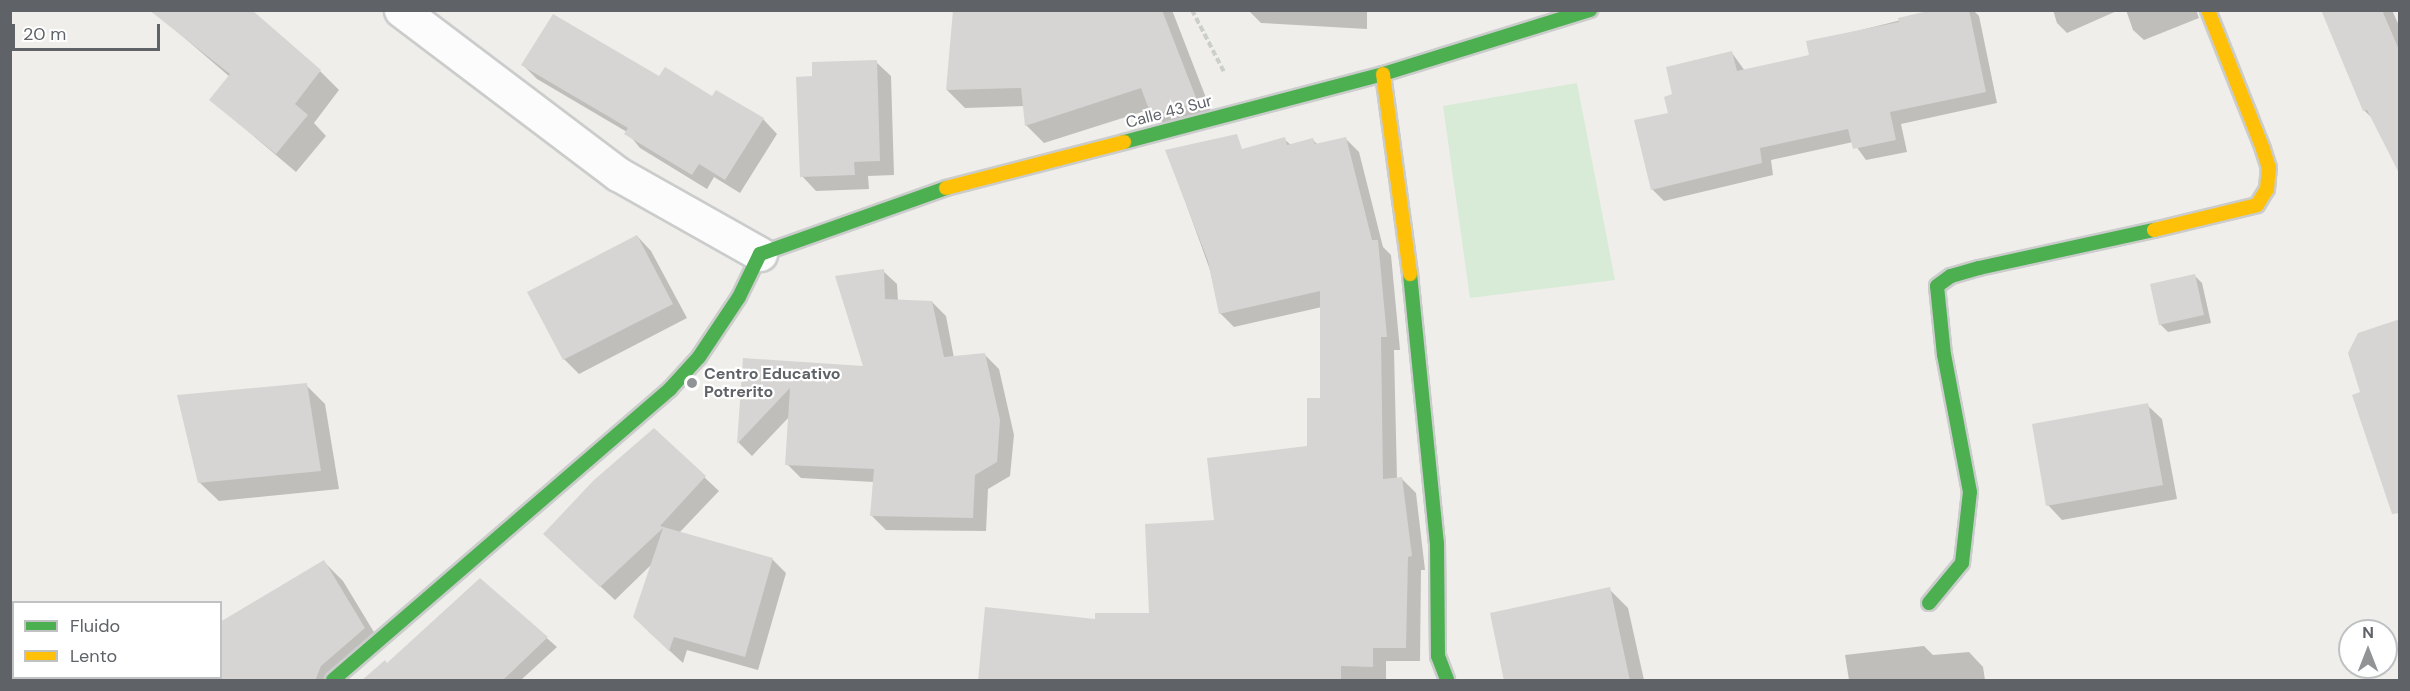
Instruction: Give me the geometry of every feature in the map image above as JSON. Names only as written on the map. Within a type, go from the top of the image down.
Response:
[{"type":"street","points":[[333,681],[670,389],[699,357],[739,297],[760,254],[618,174],[401,10]]},
{"type":"street","name":"Calle 43 Sur","points":[[760,254],[946,188],[1383,74],[1590,10]]},
{"type":"street","points":[[1929,603],[1962,563],[1970,492],[1944,355],[1937,286],[1951,276],[1979,267],[2237,212],[2257,205],[2267,189],[2268,168],[2263,149],[2208,10]]},
{"type":"street","points":[[1383,74],[1408,259],[1437,543],[1438,656],[1447,681]]},
{"type":"path","points":[[1192,10],[1244,110]]},
{"type":"green space","points":[[1577,83],[1615,280],[1470,298],[1443,106]]},
{"type":"building","points":[[149,10],[252,10],[321,70],[295,104],[308,115],[276,154],[209,100],[230,74]]},
{"type":"building","points":[[953,10],[1162,10],[1198,103],[1151,115],[1141,88],[1025,126],[1021,88],[946,90]]},
{"type":"building","points":[[1932,10],[1969,10],[1986,92],[1890,112],[1896,140],[1853,149],[1848,129],[1760,148],[1762,163],[1651,190],[1634,120],[1668,113],[1664,97],[1672,94],[1666,67],[1732,51],[1737,71],[1809,55],[1806,41],[1899,22],[1898,18]]},
{"type":"building","points":[[2321,10],[2382,10],[2400,52],[2400,175],[2367,110],[2363,111]]},
{"type":"building","points":[[553,14],[659,76],[665,67],[712,96],[716,90],[764,118],[725,180],[699,164],[692,175],[624,134],[628,128],[521,65]]},
{"type":"building","points":[[877,60],[880,161],[854,162],[855,175],[800,177],[796,77],[812,76],[812,62]]},
{"type":"building","points":[[1237,134],[1242,149],[1285,137],[1287,145],[1313,138],[1315,144],[1346,137],[1372,240],[1378,240],[1387,337],[1381,337],[1383,479],[1402,477],[1412,556],[1408,557],[1406,648],[1373,648],[1373,667],[1341,666],[1341,681],[978,681],[985,607],[1095,619],[1095,613],[1149,613],[1145,524],[1214,520],[1207,458],[1307,446],[1307,398],[1320,398],[1320,291],[1219,314],[1208,261],[1165,150]]},
{"type":"building","points":[[637,235],[673,304],[563,360],[527,292]]},
{"type":"building","points":[[884,269],[885,299],[932,301],[944,357],[985,353],[1000,420],[997,462],[975,475],[973,518],[870,516],[874,469],[785,465],[790,388],[737,444],[743,358],[863,366],[835,276]]},
{"type":"building","points":[[2195,274],[2204,315],[2159,325],[2150,284]]},
{"type":"building","points":[[2400,319],[2400,513],[2392,514],[2352,395],[2360,392],[2348,353],[2358,333]]},
{"type":"building","points":[[307,383],[321,471],[198,483],[177,395]]},
{"type":"building","points":[[2148,403],[2163,485],[2046,506],[2032,424]]},
{"type":"building","points":[[654,428],[706,476],[660,526],[773,558],[745,657],[674,637],[669,651],[633,617],[663,528],[600,587],[543,534],[594,480]]},
{"type":"building","points":[[324,560],[365,628],[321,666],[315,681],[220,681],[222,679],[222,621]]},
{"type":"building","points":[[480,578],[548,637],[502,681],[361,681],[385,660],[387,663]]},
{"type":"building","points":[[1610,587],[1630,681],[1504,681],[1490,613]]},
{"type":"traffic: fast","points":[[1124,142],[1383,74],[1590,10]]},
{"type":"traffic: fast","points":[[333,680],[670,389],[699,357],[739,297],[760,254],[946,188]]},
{"type":"traffic: fast","points":[[1929,603],[1962,563],[1970,492],[1944,355],[1937,286],[1951,276],[1979,268],[2154,230]]},
{"type":"traffic: fast","points":[[1410,274],[1437,543],[1438,656],[1447,680]]},
{"type":"traffic: slow","points":[[2154,230],[2257,205],[2267,189],[2269,168],[2263,149],[2208,10]]},
{"type":"traffic: slow","points":[[1383,74],[1410,274]]},
{"type":"traffic: slow","points":[[946,188],[1124,142]]},
{"type":"place","name":"Centro Educativo Potrerito","points":[[692,383]]}]
